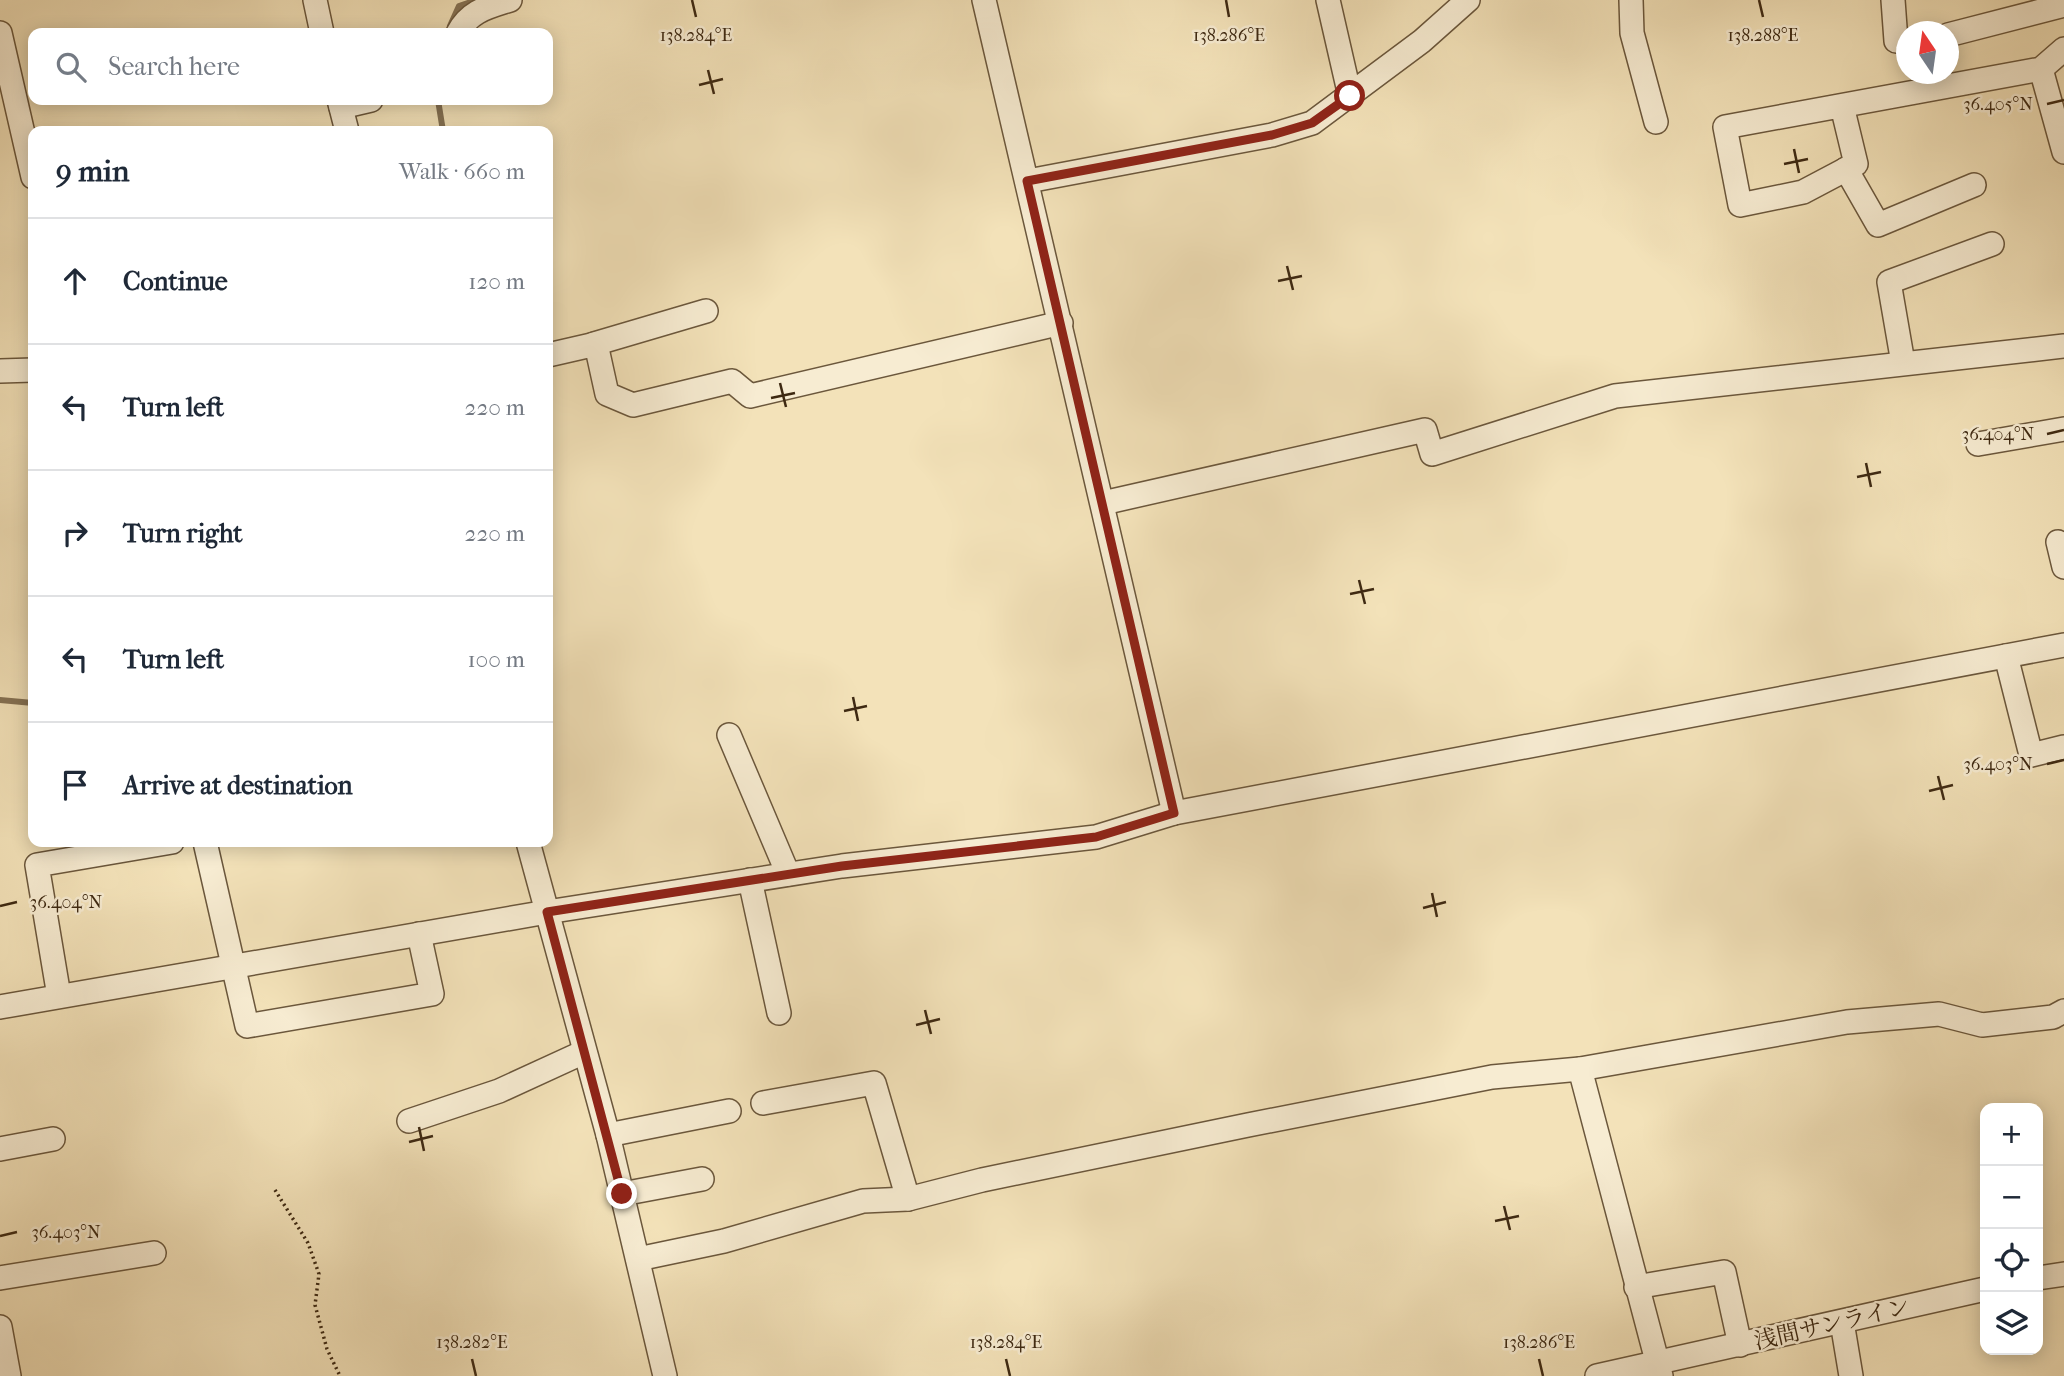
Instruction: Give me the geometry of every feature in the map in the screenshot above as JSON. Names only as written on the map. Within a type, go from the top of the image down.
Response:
[{"type":"street","points":[[314,0],[321,28]]},
{"type":"street","points":[[460,28],[480,9],[510,0]]},
{"type":"street","points":[[984,0],[1174,813]]},
{"type":"street","points":[[1328,0],[1350,96]]},
{"type":"street","points":[[1027,181],[1272,135],[1312,123],[1422,41],[1468,0]]},
{"type":"street","points":[[1631,0],[1632,33],[1656,122]]},
{"type":"street","points":[[1893,0],[1896,41]]},
{"type":"street","points":[[1959,32],[2064,5]]},
{"type":"street","points":[[0,33],[23,88],[11,132],[28,167]]},
{"type":"street","points":[[1842,106],[1856,164],[1803,192],[1740,205],[1725,127],[2041,69],[2064,49]]},
{"type":"street","points":[[2041,69],[2064,152]]},
{"type":"street","points":[[340,105],[346,126]]},
{"type":"street","points":[[1846,169],[1878,225],[1974,185]]},
{"type":"street","points":[[1903,363],[1889,282],[1993,244]]},
{"type":"street","points":[[553,354],[706,311]]},
{"type":"street","points":[[594,344],[607,394],[633,405],[732,381],[750,396],[1061,323]]},
{"type":"street","points":[[1103,503],[1425,430],[1432,454],[1615,396],[2064,346]]},
{"type":"street","points":[[0,371],[28,370]]},
{"type":"street","points":[[1978,444],[2064,429]]},
{"type":"street","points":[[2058,542],[2064,567]]},
{"type":"street","points":[[0,1007],[231,965],[788,874],[1016,844],[1096,837],[1174,813],[2064,645]]},
{"type":"street","points":[[2006,656],[2031,755],[2064,747]]},
{"type":"street","points":[[729,735],[788,874]]},
{"type":"street","points":[[59,996],[37,865],[143,847]]},
{"type":"street","points":[[206,847],[247,1026],[432,994],[419,934]]},
{"type":"street","points":[[529,847],[608,1135],[666,1376]]},
{"type":"street","points":[[750,880],[779,1013]]},
{"type":"street","points":[[638,1259],[724,1241],[863,1201],[908,1199],[982,1180],[1492,1077],[1580,1069],[1847,1022],[1939,1014],[1982,1025],[2053,1017],[2064,1012]]},
{"type":"street","points":[[409,1121],[499,1091],[584,1052]]},
{"type":"street","points":[[1580,1069],[1660,1369]]},
{"type":"street","points":[[763,1102],[874,1083],[908,1199]]},
{"type":"street","points":[[608,1135],[729,1111]]},
{"type":"street","points":[[0,1149],[53,1139]]},
{"type":"street","points":[[622,1194],[702,1179]]},
{"type":"street","points":[[0,1278],[154,1253]]},
{"type":"street","points":[[1636,1287],[1724,1272],[1740,1345]]},
{"type":"street","points":[[2043,1277],[2064,1274]]},
{"type":"street","name":"浅間サンライン","points":[[1597,1376],[1660,1369],[1740,1345],[1980,1290]]},
{"type":"street","points":[[1842,1322],[1851,1376]]},
{"type":"street","points":[[0,1327],[9,1376]]},
{"type":"path","points":[[275,1190],[308,1243],[319,1274],[315,1305],[327,1349],[341,1376]]},
{"type":"waterway","points":[[450,26],[459,6],[477,0]]},
{"type":"waterway","points":[[439,105],[442,126]]},
{"type":"waterway","points":[[0,700],[28,703]]},
{"type":"route","points":[[622,1194],[547,912],[842,866],[1016,844],[1096,837],[1174,813],[1027,181],[1272,135],[1312,123],[1350,96]]}]
